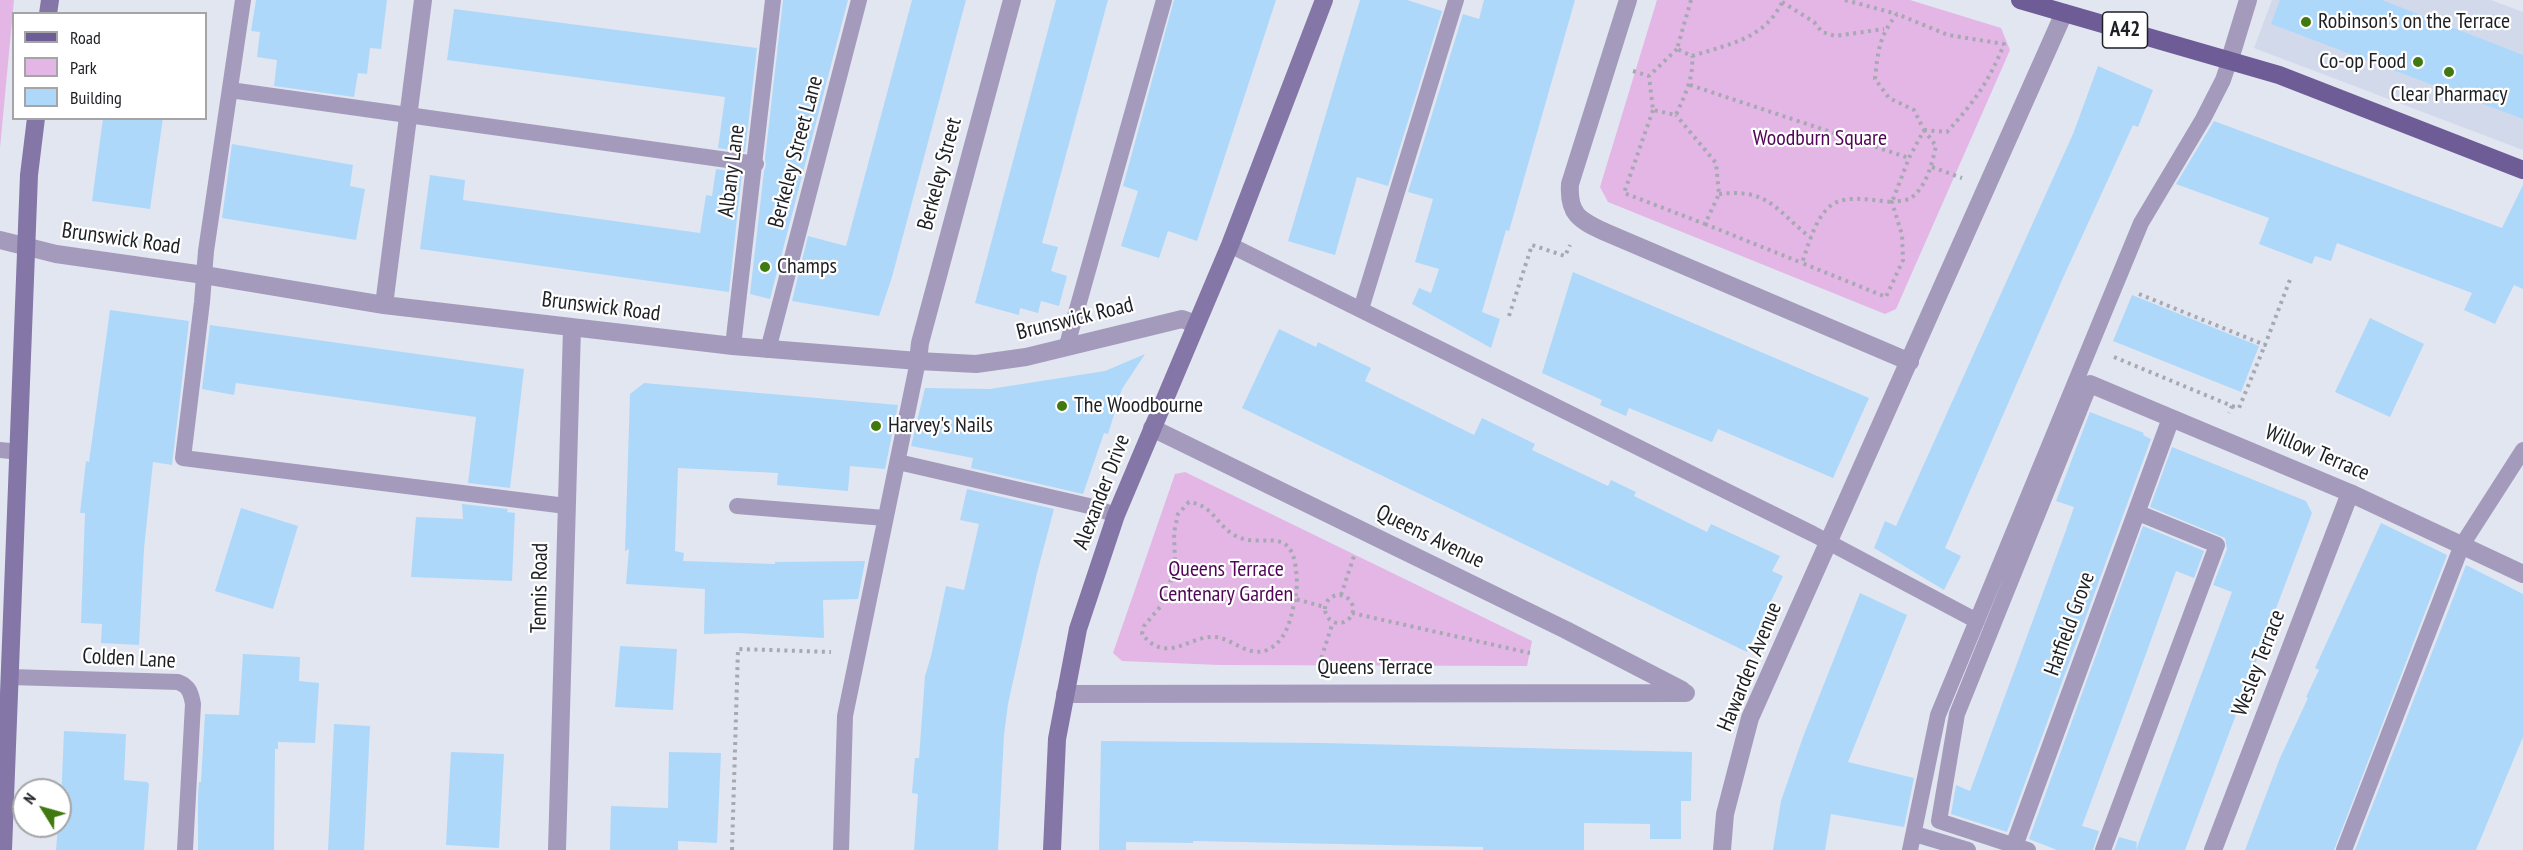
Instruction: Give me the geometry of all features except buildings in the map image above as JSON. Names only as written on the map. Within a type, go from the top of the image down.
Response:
[{"type":"main road","name":"Alexander Drive","points":[[1052,850],[1057,739],[1078,629],[1116,515],[1230,245],[1324,0]]},
{"type":"main road","name":"A42","points":[[2020,0],[2279,75],[2523,171]]},
{"type":"main road","points":[[3,850],[5,677],[19,452],[29,175],[36,120]]},
{"type":"street","points":[[384,305],[423,0]]},
{"type":"street","name":"Berkeley Street","points":[[918,362],[923,332],[1012,0]]},
{"type":"street","points":[[1628,0],[1570,184],[1569,202],[1574,213],[1605,232],[1910,362]]},
{"type":"street","points":[[2230,59],[2248,0]]},
{"type":"street","points":[[1830,543],[2064,13]]},
{"type":"street","name":"Brunswick Road","points":[[0,240],[56,254],[204,275],[384,305],[768,350],[918,362],[976,364],[1026,357],[1067,345],[1182,319],[1196,324]]},
{"type":"street","name":"Tennis Road","points":[[557,850],[572,328]]},
{"type":"street","name":"Willow Terrace","points":[[2090,384],[2350,492],[2523,574]]},
{"type":"street","name":"Hatfield Grove","points":[[2021,848],[2136,512],[2171,418]]},
{"type":"street","name":"Queens Avenue","points":[[1152,428],[1566,630],[1686,693]]},
{"type":"street","name":"Wesley Terrace","points":[[2213,850],[2350,492]]},
{"type":"street","name":"Hawarden Avenue","points":[[1722,850],[1725,814],[1750,718],[1830,543]]},
{"type":"street","name":"Queens Terrace","points":[[1065,694],[1686,693]]},
{"type":"lane","points":[[243,0],[204,275],[183,458],[566,506]]},
{"type":"lane","name":"Albany Lane","points":[[733,346],[756,164],[773,0]]},
{"type":"lane","name":"Berkeley Street Lane","points":[[768,350],[859,0]]},
{"type":"lane","points":[[1067,345],[1164,0]]},
{"type":"lane","points":[[1361,309],[1451,1]]},
{"type":"lane","points":[[1968,850],[1912,842],[1938,715],[2141,223],[2203,119],[2223,80],[2230,59]]},
{"type":"lane","points":[[230,90],[756,164]]},
{"type":"lane","points":[[1230,245],[1830,543],[1977,621]]},
{"type":"lane","points":[[841,850],[845,716],[918,362]]},
{"type":"lane","points":[[2021,848],[1939,821],[1957,714],[2090,384]]},
{"type":"lane","points":[[0,450],[19,452]]},
{"type":"lane","points":[[2344,850],[2462,545],[2523,450]]},
{"type":"lane","points":[[898,462],[1077,503],[1116,515]]},
{"type":"lane","points":[[737,506],[885,518]]},
{"type":"lane","points":[[2103,850],[2217,545],[2136,512]]},
{"type":"lane","name":"Colden Lane","points":[[5,677],[178,682],[185,685],[192,694],[193,704],[185,850]]},
{"type":"path","points":[[1691,0],[1677,49],[1649,76],[1653,110],[1624,193],[1886,297],[1904,260],[1902,236],[1892,202],[1909,158],[1924,130]]},
{"type":"path","points":[[1845,0],[1897,14],[1948,35],[2004,44],[1991,77],[1971,105],[1947,132],[1924,130]]},
{"type":"path","points":[[1677,49],[1692,56],[1753,36],[1775,17],[1783,1],[1814,22],[1822,32],[1835,36],[1884,29]]},
{"type":"path","points":[[1802,263],[1811,238],[1827,209],[1840,201],[1892,202],[1910,199],[1932,167],[1936,146],[1924,130],[1914,110],[1889,98],[1875,78],[1877,53],[1884,29],[1897,14]]},
{"type":"path","points":[[1676,115],[1690,85],[1693,71],[1692,56]]},
{"type":"path","points":[[1690,85],[1909,158]]},
{"type":"path","points":[[1653,110],[1676,115],[1716,163],[1719,194],[1705,224]]},
{"type":"path","points":[[1932,167],[1966,179]]},
{"type":"path","points":[[1719,194],[1735,192],[1768,200],[1811,238]]},
{"type":"path","points":[[1509,316],[1532,245],[1565,256],[1581,219]]},
{"type":"path","points":[[2232,405],[2239,408],[2291,277]]},
{"type":"path","points":[[2128,290],[2265,345]]},
{"type":"path","points":[[1189,502],[1212,511],[1225,529],[1237,537],[1260,541],[1268,539],[1287,545],[1294,551],[1298,573],[1295,599],[1287,630],[1280,640],[1266,651],[1251,650],[1220,637],[1168,648],[1151,645],[1142,634],[1144,626],[1160,608],[1170,583],[1175,563],[1174,533],[1178,514],[1189,502]]},
{"type":"path","points":[[1341,596],[1354,554]]},
{"type":"path","points":[[1341,596],[1349,600],[1352,613],[1347,620],[1333,622],[1327,616],[1325,607],[1329,599],[1341,596]]},
{"type":"path","points":[[1295,599],[1325,607]]},
{"type":"path","points":[[1352,613],[1530,653]]},
{"type":"path","points":[[1319,665],[1333,622]]},
{"type":"path","points":[[732,850],[738,649],[857,653]]},
{"type":"shaded area","points":[[2272,0],[2491,0],[2523,12],[2523,150],[2254,48]]},
{"type":"green space","points":[[0,0],[14,0],[12,12],[0,148]]},
{"type":"green space","name":"Woodburn Square","points":[[1657,0],[1910,0],[2001,28],[2010,50],[1896,309],[1885,314],[1608,202],[1600,187]]},
{"type":"green space","name":"Queens Terrace Centenary Garden","points":[[1185,472],[1532,641],[1527,666],[1220,665],[1122,661],[1113,653],[1175,474]]},
{"type":"place","name":"Robinson's on the Terrace","points":[[2306,22]]},
{"type":"place","name":"Co-op Food","points":[[2418,62]]},
{"type":"place","name":"Clear Pharmacy","points":[[2449,72]]},
{"type":"place","name":"Champs","points":[[765,267]]},
{"type":"place","name":"The Woodbourne","points":[[1062,406]]},
{"type":"place","name":"Harvey's Nails","points":[[876,426]]}]
